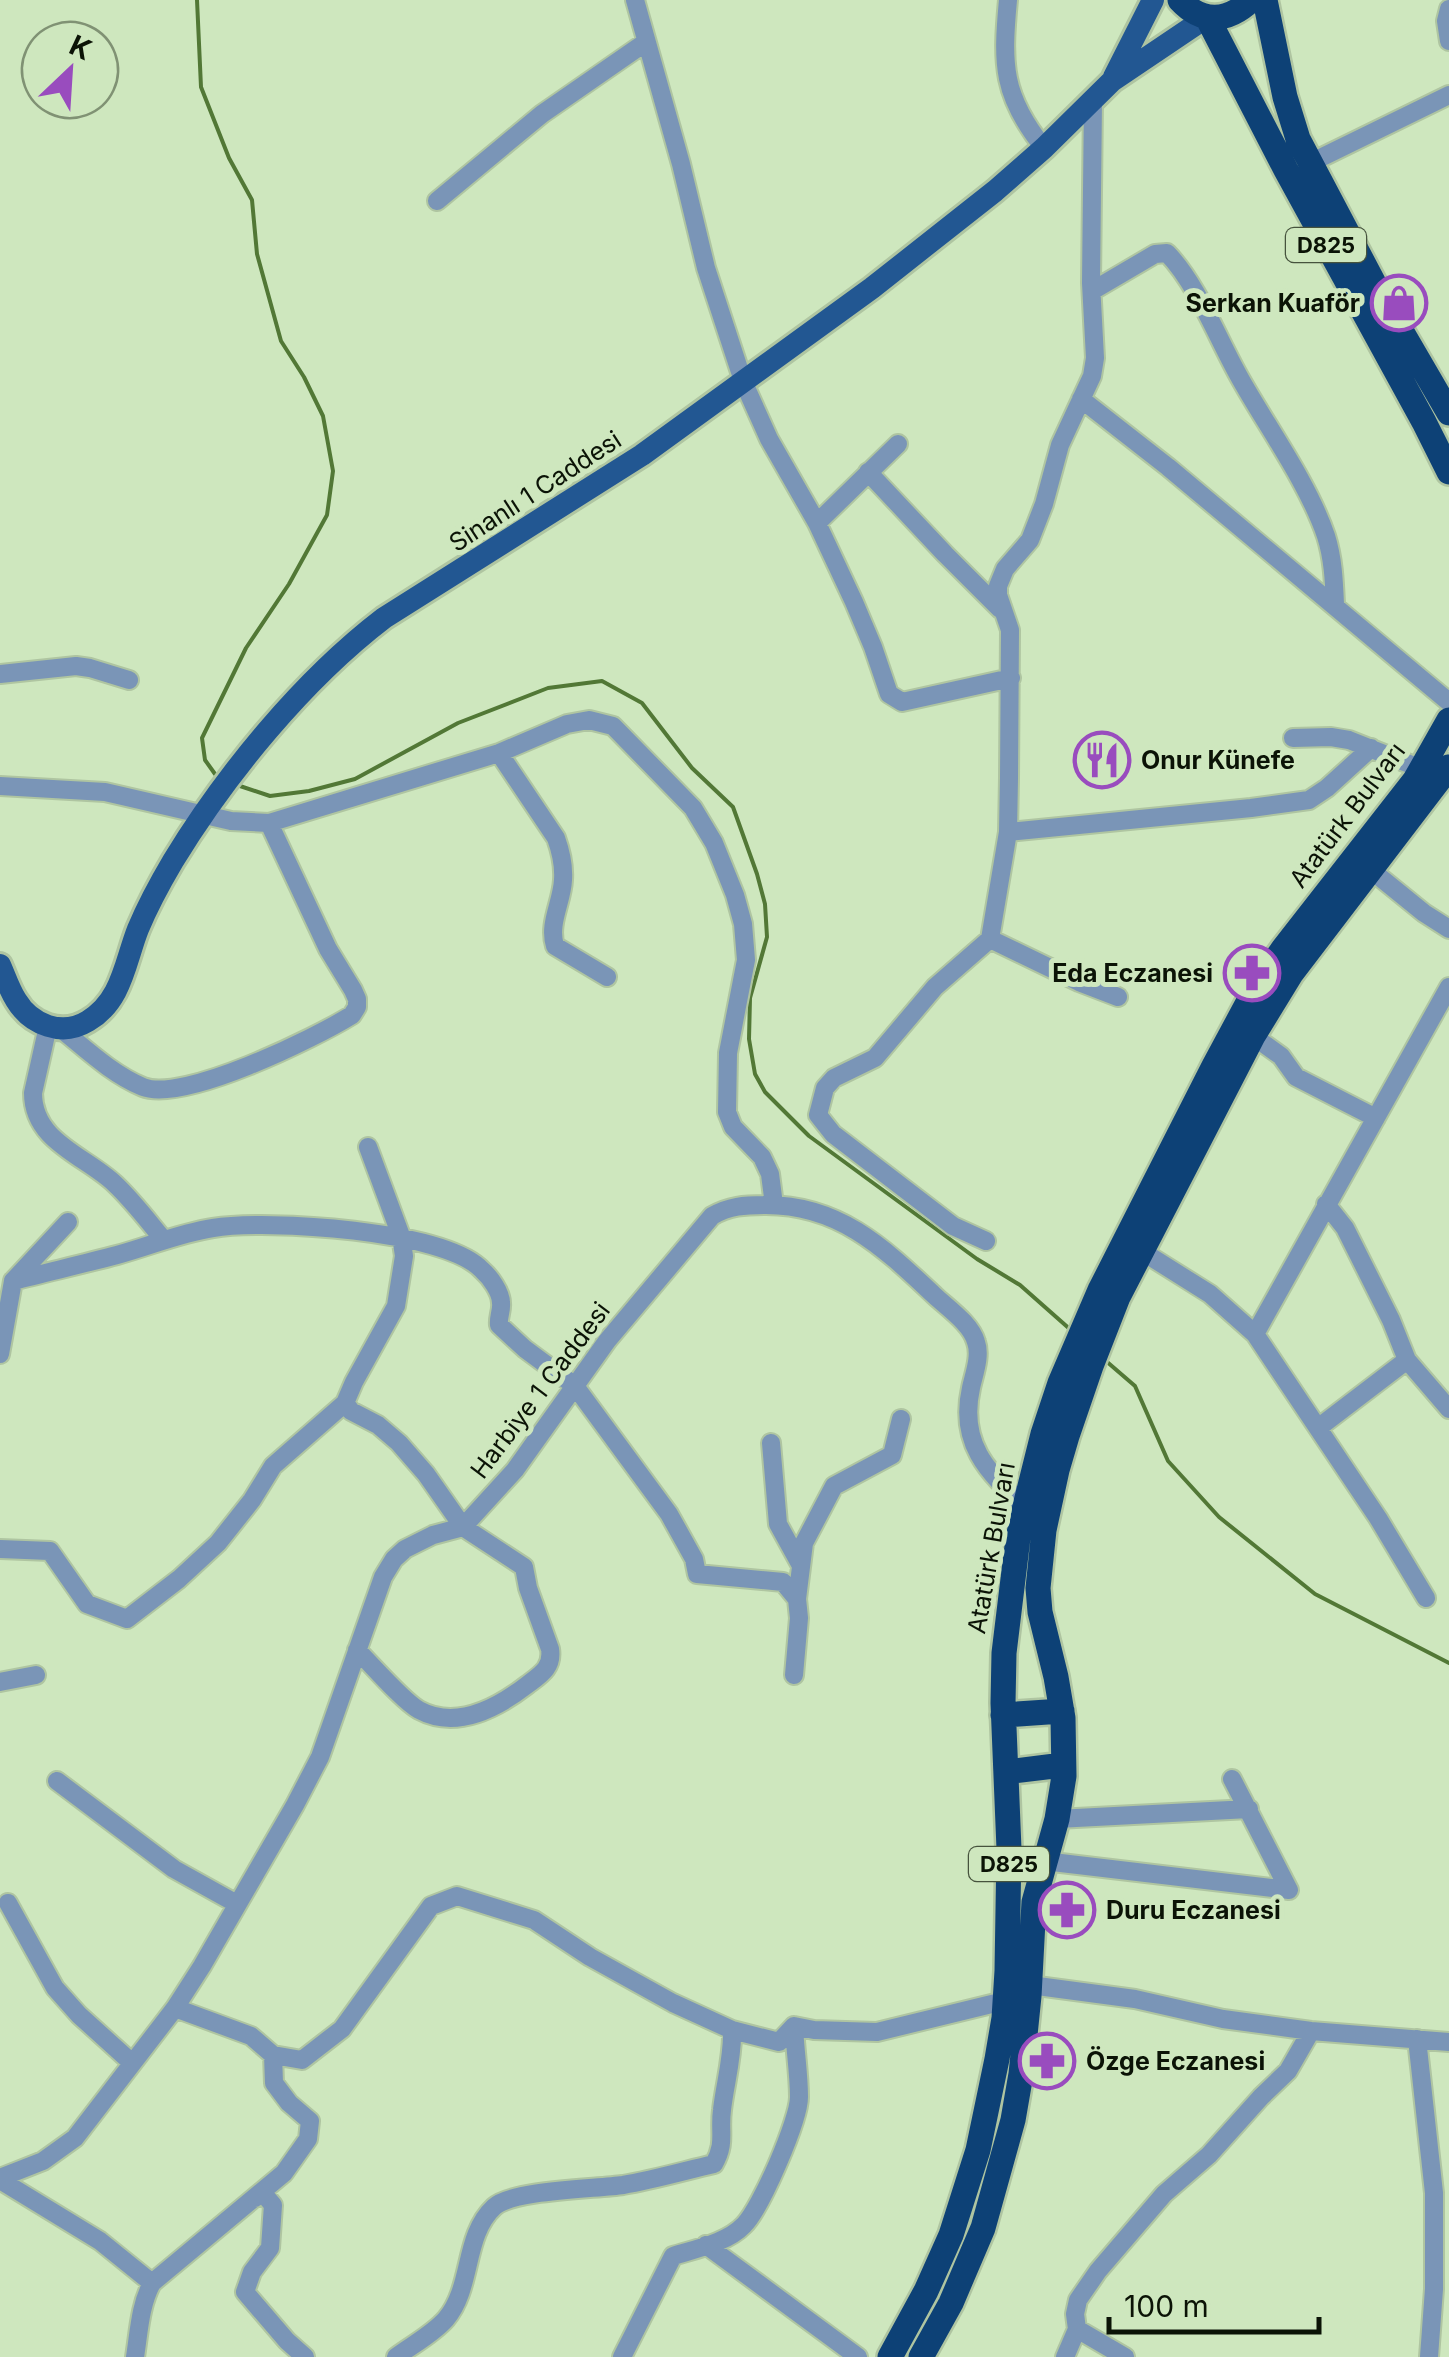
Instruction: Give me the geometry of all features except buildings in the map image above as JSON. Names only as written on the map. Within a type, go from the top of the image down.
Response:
[{"type":"highway","points":[[1180,0],[1207,17],[1237,12],[1251,0]]},
{"type":"highway","name":"D825","points":[[1265,0],[1285,97],[1298,138],[1378,291],[1449,413]]},
{"type":"highway","name":"D825","points":[[1207,17],[1449,472]]},
{"type":"highway","name":"Atatürk Bulvarı","points":[[1109,1293],[1142,1252],[1253,1036],[1290,974],[1372,857],[1449,720]]},
{"type":"highway","name":"Atatürk Bulvarı","points":[[890,2357],[940,2263],[966,2192],[998,2059],[1007,1972],[1010,1849],[1004,1653],[1024,1506],[1044,1434],[1081,1362],[1214,1066],[1258,984],[1283,949],[1372,857],[1449,767]]},
{"type":"highway","name":"Atatürk Bulvarı","points":[[921,2357],[983,2228],[1013,2120],[1027,2029],[1034,1902],[1057,1819],[1064,1765],[1062,1711],[1040,1612],[1040,1563],[1081,1362]]},
{"type":"highway","points":[[1003,1715],[1062,1711]]},
{"type":"highway","points":[[1006,1772],[1064,1765]]},
{"type":"main road","points":[[1112,81],[1153,0]]},
{"type":"main road","name":"Sinanlı 1 Caddesi","points":[[55,1028],[88,1021],[112,998],[145,912],[210,808],[253,749],[316,679],[384,618],[594,487],[872,288],[996,191],[1112,81],[1207,17]]},
{"type":"main road","points":[[0,964],[26,1014],[55,1028]]},
{"type":"street","points":[[634,0],[682,164],[706,268],[743,381],[854,602],[885,684],[894,698],[902,702],[1011,678]]},
{"type":"street","points":[[1008,0],[1008,83],[1020,114],[1044,148]]},
{"type":"street","points":[[1449,9],[1449,41]]},
{"type":"street","points":[[437,201],[542,114],[646,42]]},
{"type":"street","points":[[1310,164],[1449,96]]},
{"type":"street","points":[[986,1241],[953,1226],[833,1134],[818,1115],[819,1103],[824,1088],[834,1078],[875,1058],[935,987],[990,939],[1008,832],[1010,630],[998,586],[1005,569],[1030,540],[1060,445],[1092,376],[1093,100]]},
{"type":"street","points":[[1092,290],[1155,254],[1167,253],[1175,262],[1318,518],[1333,563],[1335,604]]},
{"type":"street","points":[[1081,399],[1168,466],[1449,702]]},
{"type":"street","points":[[817,524],[898,444]]},
{"type":"street","points":[[868,472],[1005,614]]},
{"type":"street","points":[[0,674],[76,666],[129,680]]},
{"type":"street","points":[[0,786],[105,792],[210,808],[231,821],[269,823],[499,753],[567,724],[590,720],[613,726],[693,808],[714,843],[735,895],[746,960],[728,1053],[727,1112],[733,1127],[762,1156],[770,1174],[774,1204]]},
{"type":"street","points":[[1294,738],[1331,736],[1349,740],[1422,769]]},
{"type":"street","points":[[1008,832],[1308,800],[1371,748]]},
{"type":"street","points":[[499,753],[556,838],[561,854],[563,881],[552,932],[555,946],[607,977]]},
{"type":"street","points":[[164,1239],[113,1182],[59,1145],[38,1120],[32,1093],[55,1028],[104,1065],[146,1089],[176,1088],[287,1051],[352,1016],[357,1007],[354,990],[328,949],[269,823]]},
{"type":"street","points":[[1372,857],[1424,914],[1449,930]]},
{"type":"street","points":[[990,939],[1118,997]]},
{"type":"street","points":[[1255,1334],[1449,987]]},
{"type":"street","points":[[1253,1036],[1282,1056],[1296,1077],[1376,1118]]},
{"type":"street","points":[[0,1549],[50,1551],[87,1604],[128,1619],[218,1543],[252,1500],[272,1466],[345,1403],[396,1306],[404,1256],[401,1236],[368,1148]]},
{"type":"street","name":"Harbiye 1 Caddesi","points":[[0,2179],[64,2148],[175,2008],[202,1966],[313,1771],[383,1577],[394,1559],[418,1542],[463,1527],[515,1470],[631,1310],[712,1216],[735,1206],[774,1204],[812,1210],[864,1235],[922,1284],[970,1330],[976,1341],[978,1354],[968,1404],[970,1435],[988,1469],[1024,1506]]},
{"type":"street","points":[[1326,1204],[1345,1228],[1407,1360],[1449,1409]]},
{"type":"street","points":[[0,1354],[13,1281],[68,1222]]},
{"type":"street","points":[[13,1281],[164,1239],[250,1223],[401,1236],[434,1246],[484,1270],[502,1303],[498,1325],[576,1386],[669,1514],[694,1559],[697,1574],[783,1582],[797,1599]]},
{"type":"street","points":[[1142,1252],[1210,1294],[1255,1334],[1378,1518],[1426,1598]]},
{"type":"street","points":[[1318,1428],[1407,1360]]},
{"type":"street","points":[[345,1403],[400,1443],[463,1527],[524,1567],[552,1659],[546,1670],[508,1700],[471,1716],[445,1720],[416,1708],[357,1650]]},
{"type":"street","points":[[794,1675],[804,1543],[834,1486],[892,1455],[901,1419]]},
{"type":"street","points":[[771,1442],[778,1524],[800,1564]]},
{"type":"street","points":[[0,1682],[36,1675]]},
{"type":"street","points":[[1044,1861],[1289,1890],[1232,1779]]},
{"type":"street","points":[[57,1781],[174,1869],[237,1904]]},
{"type":"street","points":[[1057,1819],[1249,1809]]},
{"type":"street","points":[[175,2008],[250,2036],[273,2055],[302,2060],[342,2029],[430,1906],[457,1896],[534,1920],[590,1957],[732,2030],[779,2042],[794,2026]]},
{"type":"street","points":[[8,1904],[54,1988],[131,2062]]},
{"type":"street","points":[[1030,1985],[1135,1999],[1222,2019],[1449,2042]]},
{"type":"street","points":[[794,2026],[877,2032],[1004,2001]]},
{"type":"street","points":[[622,2357],[673,2256],[744,2226],[759,2202],[800,2100],[794,2026]]},
{"type":"street","points":[[396,2357],[446,2320],[460,2294],[483,2220],[497,2204],[517,2195],[626,2184],[714,2164],[722,2151],[722,2112],[732,2030]]},
{"type":"street","points":[[1065,2357],[1077,2329],[1078,2300],[1098,2270],[1164,2194],[1209,2155],[1288,2071],[1312,2031]]},
{"type":"street","points":[[1417,2039],[1434,2192],[1429,2357]]},
{"type":"street","points":[[135,2357],[142,2301],[152,2283],[284,2173],[308,2139],[310,2121],[289,2103],[274,2082],[273,2055]]},
{"type":"street","points":[[0,2179],[100,2241],[152,2283]]},
{"type":"street","points":[[254,2198],[262,2192],[273,2205],[270,2248],[252,2272],[245,2292],[305,2357]]},
{"type":"street","points":[[706,2245],[858,2357]]},
{"type":"street","points":[[1077,2329],[1124,2357]]},
{"type":"street","points":[[276,2357],[288,2341]]},
{"type":"waterway","points":[[197,0],[201,87],[229,158],[252,200],[257,254],[281,341],[323,416],[333,471],[327,515],[289,584],[246,648],[202,738],[205,760],[220,776]]},
{"type":"waterway","points":[[237,785],[270,796],[355,779],[458,723],[548,688],[602,681],[642,703],[692,768],[733,807],[757,874],[765,904],[767,937],[750,998],[749,1039],[755,1074],[765,1092],[809,1136],[977,1259],[1020,1285],[1072,1331]]},
{"type":"waterway","points":[[1106,1361],[1135,1386],[1168,1461],[1219,1517],[1315,1594],[1449,1663]]},
{"type":"place","name":"Serkan Kuaför","points":[[1399,303]]},
{"type":"place","name":"Onur Künefe","points":[[1102,760]]},
{"type":"place","name":"Eda Eczanesi","points":[[1252,973]]},
{"type":"place","name":"Duru Eczanesi","points":[[1067,1910]]},
{"type":"place","name":"Özge Eczanesi","points":[[1047,2061]]}]
